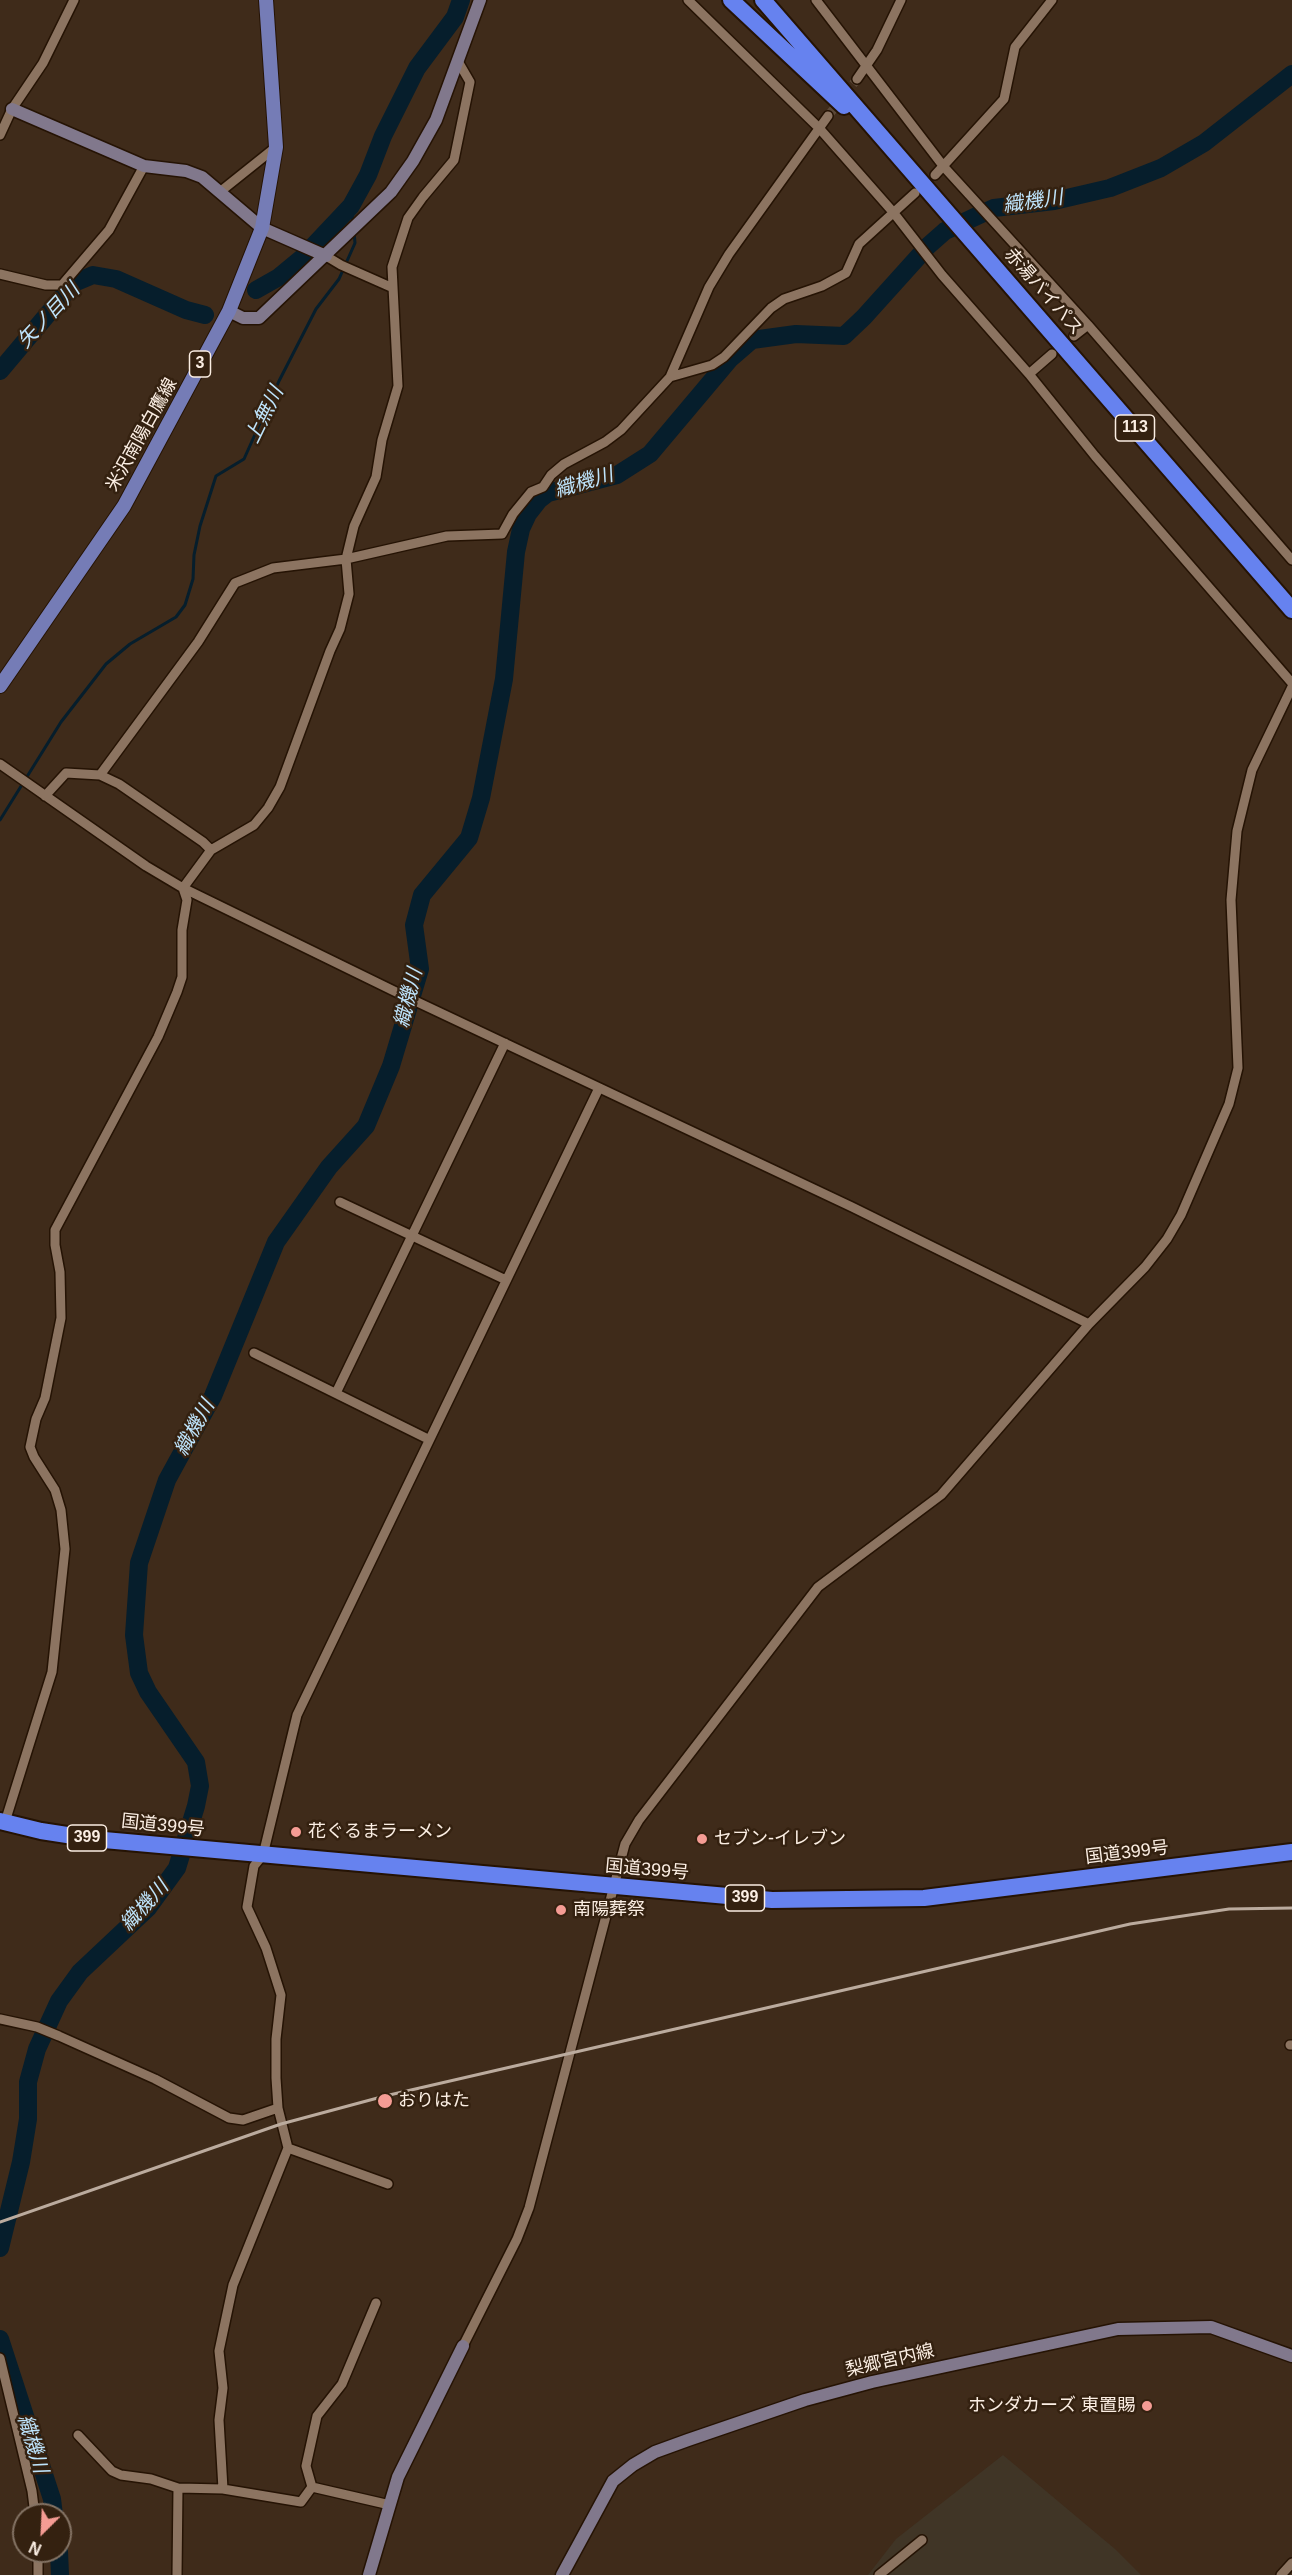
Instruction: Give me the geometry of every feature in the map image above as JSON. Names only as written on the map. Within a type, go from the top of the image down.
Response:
[{"type":"highway","points":[[731,0],[912,170]]},
{"type":"highway","name":"赤湯バイパス","points":[[763,0],[1292,610]]},
{"type":"highway","points":[[770,0],[798,38]]},
{"type":"highway","name":"国道399号","points":[[2,1824],[93,1839],[198,1850],[771,1900],[924,1898],[1292,1852]]},
{"type":"main road","name":"米沢南陽白鷹線","points":[[0,686],[124,506],[229,311],[262,228],[276,147],[266,0]]},
{"type":"street","points":[[0,135],[12,109],[43,63],[74,0]]},
{"type":"street","points":[[229,311],[243,318],[259,318],[320,253],[391,192],[413,161],[436,120],[459,63],[480,0]]},
{"type":"street","points":[[369,2575],[398,2477],[517,2238],[529,2208],[625,1844],[639,1820],[805,1601],[818,1587],[849,1562],[941,1495],[1089,1324],[1135,1279],[1167,1239],[1198,1179],[1229,1104],[1238,1068],[1231,900],[1238,831],[1252,770],[1292,685],[1095,456],[1029,374],[942,275],[893,212],[819,128],[688,0]]},
{"type":"street","points":[[816,0],[868,65],[898,110],[944,167],[1088,325],[1292,560]]},
{"type":"street","points":[[857,79],[868,65],[901,0]]},
{"type":"street","points":[[935,175],[1004,99],[1015,47],[1052,0]]},
{"type":"street","points":[[183,888],[211,850],[254,825],[268,808],[280,787],[340,629],[349,594],[346,559],[354,526],[376,477],[382,440],[398,386],[392,267],[408,218],[454,160],[470,82],[459,63]]},
{"type":"street","points":[[12,109],[144,166],[186,171],[202,177],[262,228],[393,288]]},
{"type":"street","points":[[100,775],[198,642],[235,583],[273,568],[346,559],[447,536],[502,534],[513,514],[531,492],[543,487],[551,475],[564,464],[605,442],[621,430],[670,377],[714,279],[828,116]]},
{"type":"street","points":[[221,191],[276,147]]},
{"type":"street","points":[[0,274],[46,285],[62,285],[87,259],[109,230],[144,166]]},
{"type":"street","points":[[670,377],[712,365],[724,357],[771,308],[784,299],[822,286],[846,273],[860,244],[915,193]]},
{"type":"street","points":[[1074,336],[1088,325]]},
{"type":"street","points":[[1029,374],[1052,354]]},
{"type":"street","points":[[0,764],[146,866],[183,888],[394,991],[852,1207],[1089,1324]]},
{"type":"street","points":[[45,796],[66,773],[100,775],[119,783],[211,850]]},
{"type":"street","points":[[2,1824],[52,1672],[65,1548],[55,1490],[30,1447],[36,1419],[45,1398],[61,1318],[60,1272],[55,1230],[154,1045],[177,992],[182,976],[182,930],[187,900],[183,888]]},
{"type":"street","points":[[336,1393],[504,1043]]},
{"type":"street","points":[[223,2489],[219,2420],[223,2388],[219,2351],[233,2285],[288,2148],[278,2108],[276,2039],[281,1995],[266,1948],[247,1907],[254,1866],[263,1855],[297,1715],[599,1088]]},
{"type":"street","points":[[340,1202],[506,1280]]},
{"type":"street","points":[[254,1353],[428,1439]]},
{"type":"street","points":[[0,2019],[37,2027],[59,2036],[155,2079],[229,2118],[243,2120],[278,2108]]},
{"type":"street","points":[[288,2148],[388,2184]]},
{"type":"street","points":[[312,2487],[306,2466],[316,2416],[342,2384],[376,2303]]},
{"type":"street","name":"梨郷宮内線","points":[[562,2575],[613,2481],[633,2465],[655,2452],[805,2400],[872,2382],[1118,2329],[1211,2327],[1292,2356]]},
{"type":"street","points":[[0,2358],[34,2503]]},
{"type":"street","points":[[78,2435],[112,2471],[121,2475],[151,2479],[178,2488],[223,2489],[301,2502],[312,2487]]},
{"type":"street","points":[[312,2487],[390,2505]]},
{"type":"street","points":[[177,2575],[178,2488]]},
{"type":"street","points":[[879,2575],[922,2540]]},
{"type":"street","points":[[1281,2575],[1292,2563]]},
{"type":"shaded area","points":[[1003,2455],[1115,2549],[1141,2575],[868,2575],[896,2539]]},
{"type":"waterway","name":"上無川","points":[[256,290],[279,277],[302,258],[351,206],[368,175],[383,136],[417,68],[455,17],[461,0]]},
{"type":"waterway","name":"織機川","points":[[0,2248],[21,2162],[28,2119],[28,2082],[37,2049],[59,2001],[80,1972],[148,1908],[177,1868],[196,1806],[200,1786],[196,1762],[148,1692],[139,1673],[134,1635],[139,1563],[167,1480],[213,1396],[276,1242],[329,1167],[366,1126],[391,1066],[420,969],[414,925],[422,895],[469,838],[481,798],[504,679],[516,552],[521,529],[528,514],[548,493],[617,475],[650,454],[730,359],[752,340],[796,334],[844,336],[928,246],[945,231],[994,208],[1054,201],[1110,188],[1161,168],[1204,143],[1292,74]]},
{"type":"waterway","name":"上無川","points":[[351,206],[353,223]]},
{"type":"waterway","name":"上無川","points":[[0,820],[61,722],[106,664],[130,644],[176,617],[185,605],[193,579],[194,555],[200,526],[216,476],[244,459],[279,381],[316,309],[339,279],[355,243],[354,232]]},
{"type":"waterway","name":"矢ノ目川","points":[[0,371],[74,283],[93,275],[116,279],[186,310],[205,315]]},
{"type":"waterway","name":"織機川","points":[[0,2339],[52,2503]]},
{"type":"waterway","name":"織機川","points":[[60,2563],[60,2575]]},
{"type":"tunnel","points":[[828,116],[857,79]]},
{"type":"railway","points":[[0,2222],[281,2124],[385,2096],[1130,1924],[1229,1909],[1292,1908]]},
{"type":"place","name":"花ぐるまラーメン","points":[[296,1832]]},
{"type":"place","name":"セブン-イレブン","points":[[702,1839]]},
{"type":"place","name":"南陽葬祭","points":[[561,1910]]},
{"type":"place","name":"おりはた","points":[[385,2101]]},
{"type":"place","name":"ホンダカーズ 東置賜","points":[[1147,2406]]}]
